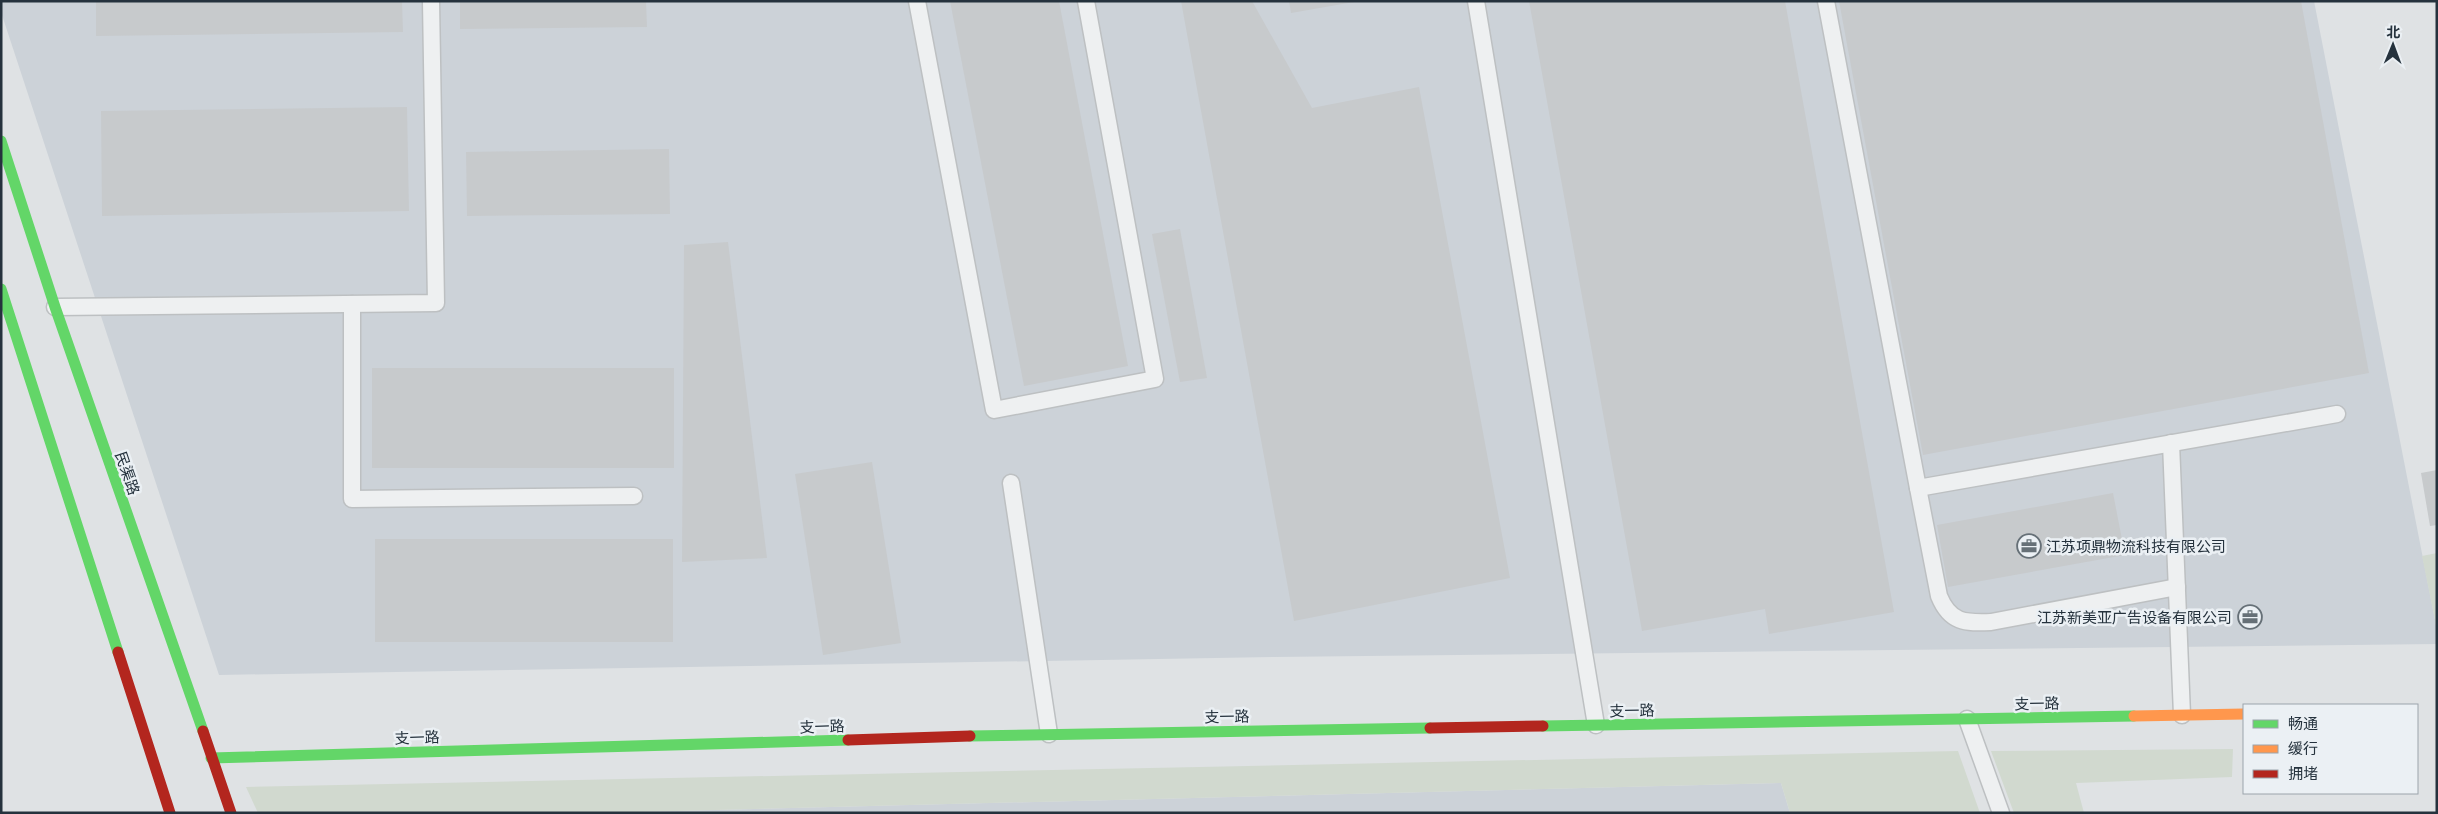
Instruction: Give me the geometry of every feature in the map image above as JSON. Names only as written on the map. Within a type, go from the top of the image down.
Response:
[{"type":"street","name":"民渠路","points":[[1,141],[55,307],[231,813]]},
{"type":"street","points":[[1,289],[170,813]]},
{"type":"street","name":"支一路","points":[[211,758],[1049,734],[2243,714]]},
{"type":"lane","points":[[55,307],[436,303],[431,1]]},
{"type":"lane","points":[[917,1],[994,410],[1156,379],[1086,1]]},
{"type":"lane","points":[[1476,1],[1596,725]]},
{"type":"lane","points":[[1826,1],[1918,488],[1939,596],[1944,608],[1953,618],[1966,622],[1991,622],[2177,587]]},
{"type":"lane","points":[[352,304],[352,499],[634,496]]},
{"type":"lane","points":[[1918,488],[2337,414]]},
{"type":"lane","points":[[2171,443],[2182,715]]},
{"type":"lane","points":[[1011,483],[1049,734]]},
{"type":"lane","points":[[1967,719],[2001,813]]},
{"type":"shaded area","points":[[1,1],[2314,1],[2437,630],[2437,644],[1274,657],[219,675],[1,12]]},
{"type":"shaded area","points":[[2437,553],[2437,630],[2422,556]]},
{"type":"shaded area","points":[[2233,749],[2232,777],[2076,783],[2084,813],[2014,813],[1991,751]]},
{"type":"shaded area","points":[[1958,751],[1980,813],[1790,813],[1781,783],[599,813],[258,813],[246,787]]},
{"type":"shaded area","points":[[1781,783],[1790,813],[599,813]]},
{"type":"building","points":[[96,1],[402,1],[403,32],[96,36]]},
{"type":"building","points":[[460,1],[646,1],[647,27],[460,29]]},
{"type":"building","points":[[950,1],[1059,1],[1128,366],[1024,386]]},
{"type":"building","points":[[1181,1],[1252,1],[1312,108],[1419,87],[1510,578],[1294,621]]},
{"type":"building","points":[[1289,1],[1354,1],[1354,2],[1291,13]]},
{"type":"building","points":[[1529,1],[1785,1],[1894,612],[1769,634],[1765,609],[1642,631]]},
{"type":"building","points":[[1839,1],[2301,1],[2369,373],[1923,455]]},
{"type":"building","points":[[407,107],[409,211],[102,216],[101,111]]},
{"type":"building","points":[[669,149],[670,214],[467,216],[466,152]]},
{"type":"building","points":[[1180,229],[1207,378],[1180,382],[1152,234]]},
{"type":"building","points":[[728,242],[767,558],[682,562],[684,245]]},
{"type":"building","points":[[372,368],[674,368],[674,468],[372,468]]},
{"type":"building","points":[[872,462],[901,643],[823,655],[795,474]]},
{"type":"building","points":[[2437,470],[2437,525],[2430,526],[2421,473]]},
{"type":"building","points":[[2113,493],[2125,555],[1948,587],[1937,525]]},
{"type":"building","points":[[375,539],[673,539],[673,642],[375,642]]},
{"type":"traffic: fast","points":[[1,141],[55,307],[203,731]]},
{"type":"traffic: fast","points":[[1,289],[118,652]]},
{"type":"traffic: fast","points":[[1543,726],[2134,716]]},
{"type":"traffic: fast","points":[[970,736],[1430,728]]},
{"type":"traffic: fast","points":[[211,758],[848,740]]},
{"type":"traffic: slow","points":[[2134,716],[2243,714]]},
{"type":"traffic: jam","points":[[118,652],[170,813]]},
{"type":"traffic: jam","points":[[1430,728],[1543,726]]},
{"type":"traffic: jam","points":[[203,731],[231,813]]},
{"type":"traffic: jam","points":[[848,740],[970,736]]},
{"type":"place","name":"江苏项鼎物流科技有限公司","points":[[2029,546]]},
{"type":"place","name":"江苏新美亚广告设备有限公司","points":[[2250,617]]}]
